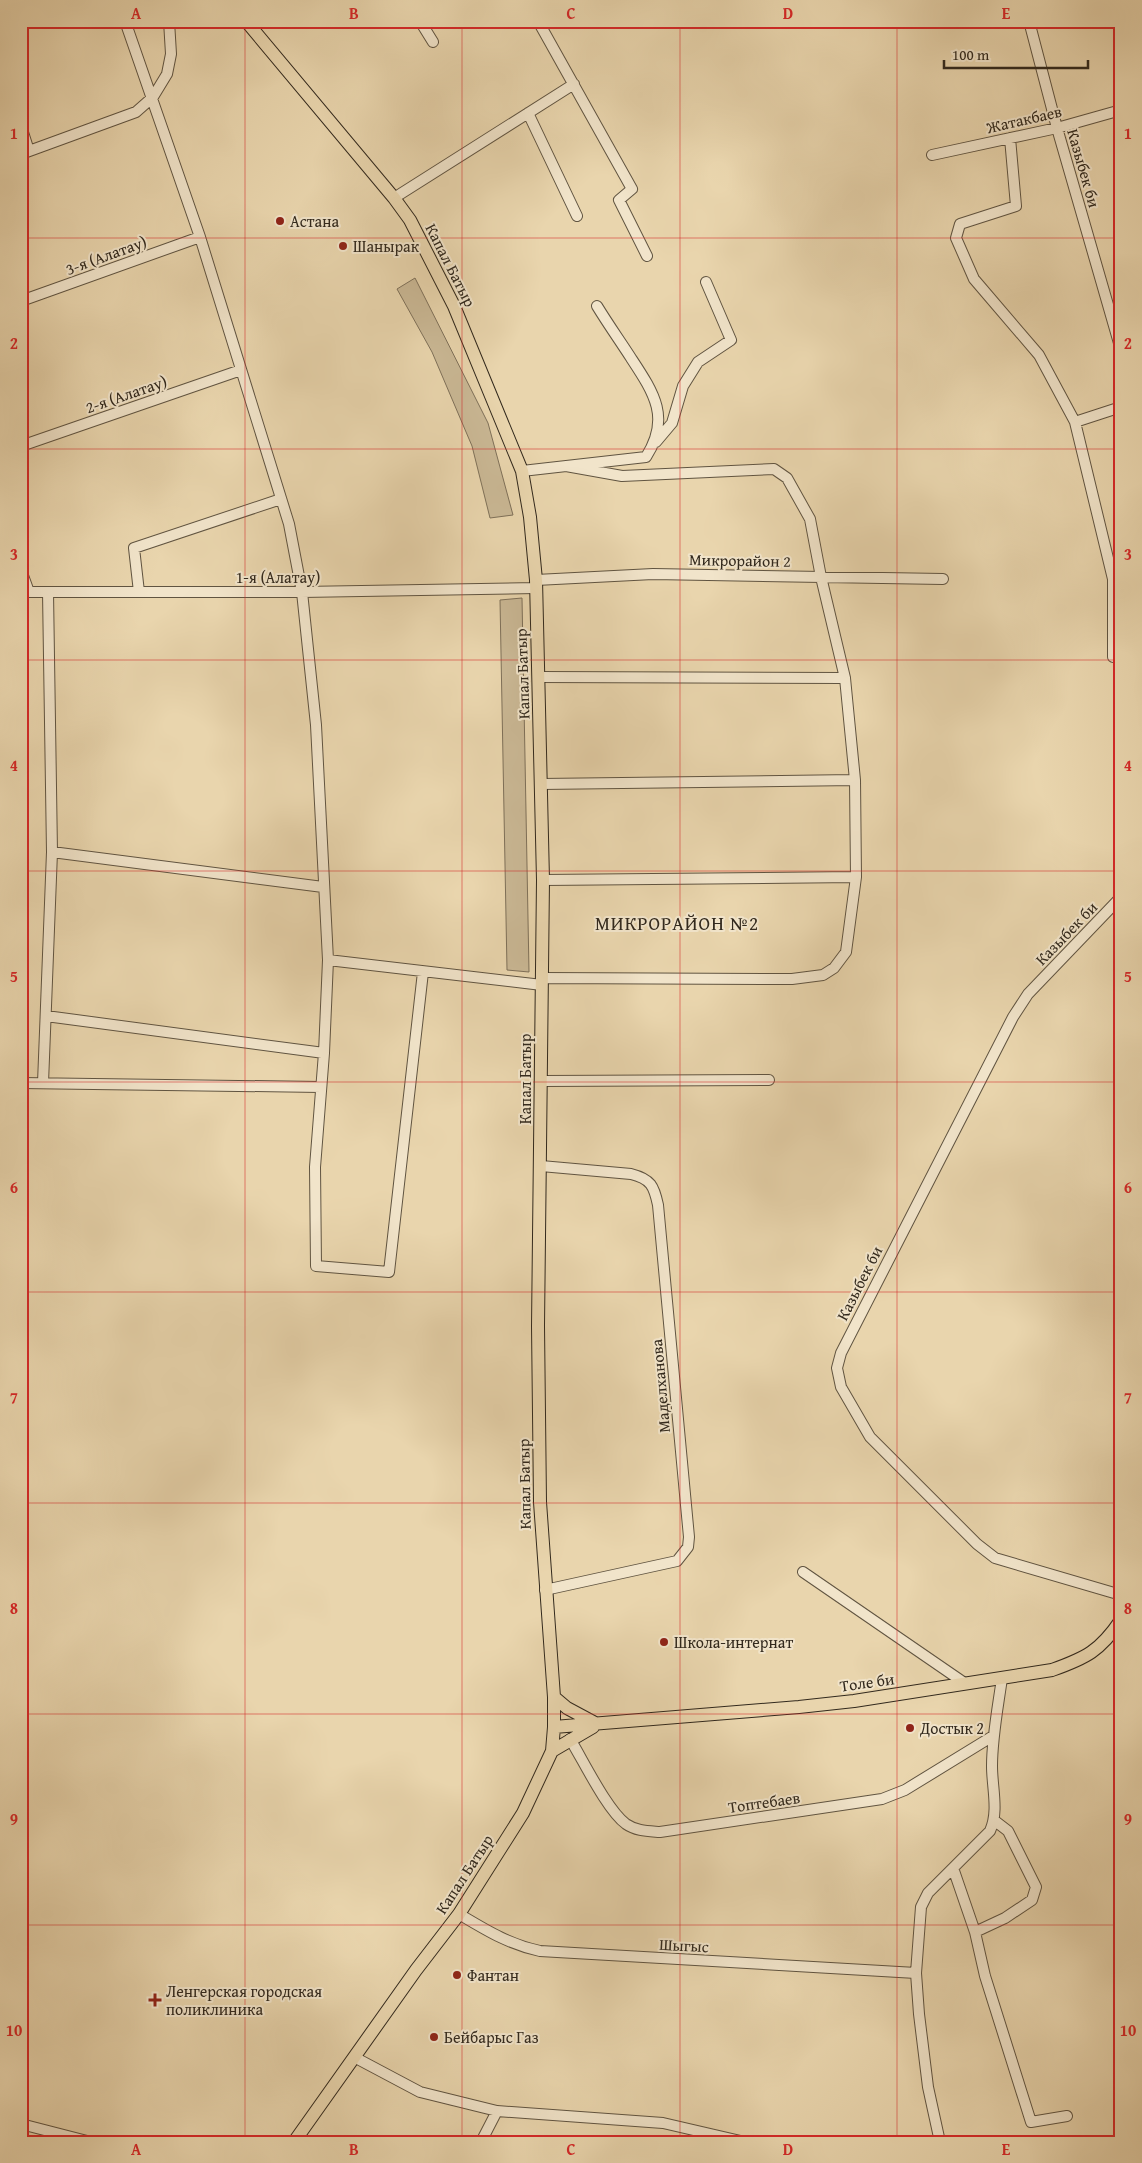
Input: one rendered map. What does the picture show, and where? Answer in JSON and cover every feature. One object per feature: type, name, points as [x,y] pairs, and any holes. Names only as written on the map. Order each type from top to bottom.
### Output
[{"type":"main road","name":"Капал Батыр","points":[[246,21],[394,198],[410,220],[454,306],[522,472],[530,517],[536,584],[541,784],[543,880],[542,1081],[538,1345],[540,1502],[554,1698],[552,1751],[523,1813],[459,1914],[294,2142]]},
{"type":"main road","name":"Толе би","points":[[554,1727],[817,1705],[1052,1670],[1081,1660],[1106,1642],[1121,1620]]},
{"type":"main road","points":[[554,1698],[567,1708],[597,1724]]},
{"type":"main road","points":[[552,1751],[570,1738],[597,1724]]},
{"type":"street","points":[[125,21],[153,97],[200,237],[289,524],[302,592],[316,726],[328,960],[324,1053],[315,1168],[316,1266],[389,1272],[422,972]]},
{"type":"street","points":[[21,126],[25,153],[136,112],[153,97],[167,74],[171,54],[168,21]]},
{"type":"street","points":[[420,21],[433,42]]},
{"type":"street","points":[[538,21],[632,189],[619,200],[647,256]]},
{"type":"street","name":"Казыбек би","points":[[1029,21],[1057,128],[1121,350]]},
{"type":"street","points":[[394,198],[574,84]]},
{"type":"street","name":"Жатакбаев","points":[[932,155],[1057,128],[1121,110]]},
{"type":"street","points":[[528,113],[577,216]]},
{"type":"street","points":[[1010,138],[1016,206],[960,224],[956,238],[974,279],[1039,355],[1075,422],[1113,579],[1113,657]]},
{"type":"street","name":"3-я (Алатау)","points":[[21,301],[200,237]]},
{"type":"street","points":[[522,472],[646,457],[672,423],[683,386],[698,362],[731,340],[706,282]]},
{"type":"street","points":[[597,306],[652,390],[658,415],[656,442]]},
{"type":"street","name":"2-я (Алатау)","points":[[21,446],[241,370]]},
{"type":"street","points":[[1075,422],[1121,407]]},
{"type":"street","points":[[328,960],[422,972],[542,981],[792,979],[823,975],[834,968],[846,952],[856,877],[855,780],[845,678],[821,577],[810,519],[787,478],[774,469],[622,476],[566,466]]},
{"type":"street","points":[[139,592],[134,548],[281,499]]},
{"type":"street","points":[[21,570],[25,592]]},
{"type":"street","name":"Микрорайон 2","points":[[536,584],[654,574],[943,579]]},
{"type":"street","name":"1-я (Алатау)","points":[[25,592],[302,592],[536,584]]},
{"type":"street","points":[[43,1083],[52,852],[48,592]]},
{"type":"street","points":[[538,677],[845,678]]},
{"type":"street","points":[[541,784],[855,780]]},
{"type":"street","points":[[52,852],[324,887]]},
{"type":"street","points":[[543,880],[856,877]]},
{"type":"street","name":"Казыбек би","points":[[1121,897],[1028,994],[1013,1017],[840,1353],[837,1368],[841,1387],[870,1437],[977,1544],[995,1558],[1121,1594]]},
{"type":"street","points":[[46,1016],[324,1053]]},
{"type":"street","points":[[542,1081],[770,1080]]},
{"type":"street","points":[[21,1083],[321,1087]]},
{"type":"street","name":"Маделханова","points":[[540,1166],[631,1174],[643,1177],[651,1184],[655,1193],[659,1215],[689,1536],[688,1547],[677,1561],[545,1590]]},
{"type":"street","points":[[803,1572],[966,1684]]},
{"type":"street","points":[[940,2142],[928,2087],[919,2014],[916,1973],[921,1907],[928,1893],[990,1831],[995,1821],[992,1767],[993,1736],[1002,1678]]},
{"type":"street","name":"Топтебаев","points":[[570,1738],[610,1805],[625,1823],[640,1830],[660,1832],[882,1799],[905,1790],[993,1736]]},
{"type":"street","points":[[975,1932],[1005,1918],[1032,1900],[1036,1887],[1008,1831],[995,1821]]},
{"type":"street","points":[[953,1868],[975,1932],[985,1976],[1031,2122],[1067,2116]]},
{"type":"street","name":"Шыгыс","points":[[459,1914],[501,1939],[519,1947],[540,1951],[916,1973]]},
{"type":"street","points":[[354,2057],[420,2092],[497,2111],[663,2123],[699,2129],[746,2142]]},
{"type":"street","points":[[480,2142],[497,2111]]},
{"type":"street","points":[[21,2124],[91,2142]]},
{"type":"shaded area","points":[[415,278],[488,423],[513,515],[490,518],[472,446],[432,352],[397,289]]},
{"type":"shaded area","points":[[522,598],[529,972],[507,970],[500,600]]},
{"type":"place","name":"Астана","points":[[280,221]]},
{"type":"place","name":"Шанырак","points":[[343,246]]},
{"type":"place","name":"Школа-интернат","points":[[664,1642]]},
{"type":"place","name":"Достык 2","points":[[910,1728]]},
{"type":"place","name":"Фантан","points":[[457,1975]]},
{"type":"place","name":"Ленгерская городская поликлиника","points":[[155,2000]]},
{"type":"place","name":"Бейбарыс Газ","points":[[434,2037]]},
{"type":"district","name":"МИКРОРАЙОН №2","points":[[677,923]]}]
